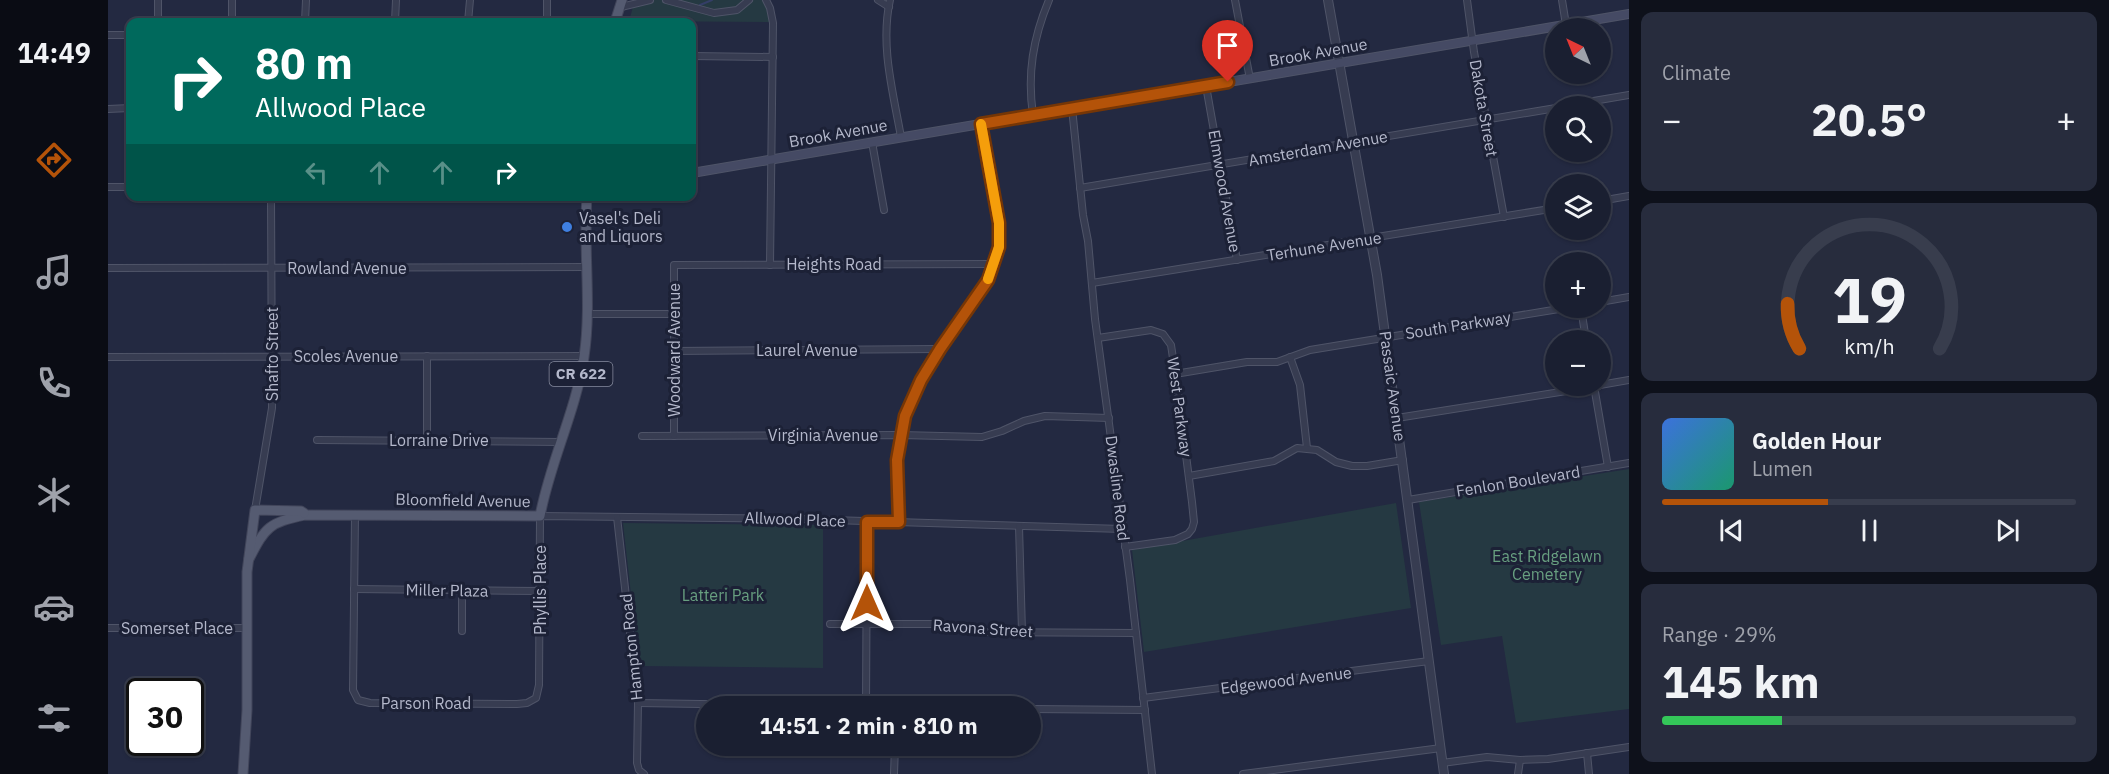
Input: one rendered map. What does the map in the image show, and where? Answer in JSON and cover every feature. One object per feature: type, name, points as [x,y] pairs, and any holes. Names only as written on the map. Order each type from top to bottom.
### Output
[{"type":"main road","points":[[616,18],[621,3]]},
{"type":"main road","name":"Brook Avenue","points":[[1606,18],[1629,14]]},
{"type":"main road","name":"Brook Avenue","points":[[696,172],[1545,29]]},
{"type":"main road","name":"Bloomfield Avenue","points":[[249,559],[260,536],[272,525],[305,515],[540,516],[584,356],[588,314],[586,201]]},
{"type":"main road","name":"Bloomfield Avenue","points":[[243,774],[247,710],[249,559],[255,510],[301,511],[305,515]]},
{"type":"street","points":[[158,0],[158,18]]},
{"type":"street","points":[[232,0],[232,18]]},
{"type":"street","points":[[305,18],[306,0]]},
{"type":"street","points":[[395,18],[396,0]]},
{"type":"street","points":[[468,18],[470,0]]},
{"type":"street","points":[[546,18],[547,0]]},
{"type":"street","points":[[621,3],[638,0]]},
{"type":"street","points":[[621,3],[650,0]]},
{"type":"street","points":[[666,0],[714,13],[737,10],[749,0]]},
{"type":"street","points":[[766,0],[773,23],[770,265]]},
{"type":"street","points":[[879,0],[890,3],[886,36],[889,70],[901,137]]},
{"type":"street","points":[[1033,115],[1029,84],[1031,64],[1038,28],[1049,0]]},
{"type":"street","points":[[1235,0],[1250,79]]},
{"type":"street","name":"Passaic Avenue","points":[[1328,0],[1371,238],[1386,337],[1444,774]]},
{"type":"street","name":"Dakota Street","points":[[1467,0],[1504,217]]},
{"type":"street","points":[[1562,0],[1565,18]]},
{"type":"street","points":[[108,35],[126,35]]},
{"type":"street","points":[[696,56],[773,57]]},
{"type":"street","name":"Elmwood Avenue","points":[[1206,86],[1238,260]]},
{"type":"street","points":[[1611,98],[1629,95]]},
{"type":"street","points":[[108,109],[126,108]]},
{"type":"street","name":"Dwasline Road","points":[[1072,108],[1152,774]]},
{"type":"street","name":"Amsterdam Avenue","points":[[1080,188],[1545,110]]},
{"type":"street","points":[[899,522],[897,460],[910,404],[940,349],[988,280],[1000,240],[981,124]]},
{"type":"street","points":[[872,142],[884,210]]},
{"type":"street","points":[[108,187],[126,187]]},
{"type":"street","points":[[1611,199],[1629,196]]},
{"type":"street","name":"Shafto Street","points":[[255,510],[272,408],[271,201]]},
{"type":"street","name":"Terhune Avenue","points":[[1092,284],[1545,210]]},
{"type":"street","name":"Heights Road","points":[[674,265],[994,264]]},
{"type":"street","name":"Woodward Avenue","points":[[674,265],[674,436]]},
{"type":"street","name":"Rowland Avenue","points":[[108,268],[587,267]]},
{"type":"street","points":[[1611,300],[1629,297]]},
{"type":"street","name":"South Parkway","points":[[1175,374],[1247,362],[1277,362],[1310,350],[1545,311]]},
{"type":"street","points":[[588,314],[674,314]]},
{"type":"street","name":"West Parkway","points":[[1098,338],[1151,330],[1157,331],[1168,339],[1171,345],[1189,476],[1193,513],[1192,529],[1183,537],[1125,547]]},
{"type":"street","name":"Laurel Avenue","points":[[674,351],[940,349]]},
{"type":"street","points":[[427,356],[427,439]]},
{"type":"street","name":"Scoles Avenue","points":[[108,357],[584,356]]},
{"type":"street","points":[[1290,357],[1300,385],[1307,448]]},
{"type":"street","points":[[1611,383],[1629,380]]},
{"type":"street","points":[[1397,418],[1545,394]]},
{"type":"street","points":[[1598,396],[1608,467]]},
{"type":"street","name":"Virginia Avenue","points":[[642,436],[982,436],[1045,416],[1109,418]]},
{"type":"street","name":"Lorraine Drive","points":[[317,440],[427,439],[560,442]]},
{"type":"street","points":[[1189,476],[1274,461],[1292,450],[1307,448],[1317,450],[1336,462],[1352,466],[1403,460]]},
{"type":"street","name":"Fenlon Boulevard","points":[[1408,500],[1629,463]]},
{"type":"street","name":"Parson Road","points":[[355,514],[353,690],[358,699],[363,702],[527,703],[536,698],[539,691],[539,663]]},
{"type":"street","name":"Allwood Place","points":[[540,516],[755,518],[1122,529]]},
{"type":"street","name":"Phyllis Place","points":[[539,663],[540,516]]},
{"type":"street","name":"Hampton Road","points":[[617,517],[638,703],[637,763],[639,770],[644,774]]},
{"type":"street","points":[[866,696],[867,522]]},
{"type":"street","points":[[1019,526],[1022,632]]},
{"type":"street","name":"Miller Plaza","points":[[354,589],[540,591]]},
{"type":"street","points":[[462,590],[462,631]]},
{"type":"street","name":"Ravona Street","points":[[830,624],[942,624],[985,632],[1136,633]]},
{"type":"street","name":"Somerset Place","points":[[108,628],[247,628]]},
{"type":"street","name":"Edgewood Avenue","points":[[1143,698],[1429,661]]},
{"type":"street","points":[[638,703],[696,704]]},
{"type":"street","points":[[1041,709],[1145,710]]},
{"type":"street","points":[[1442,763],[1487,757],[1520,760],[1548,759],[1629,747]]},
{"type":"street","points":[[1243,774],[1441,748]]},
{"type":"street","points":[[1587,753],[1589,774]]},
{"type":"street","points":[[894,774],[895,756]]},
{"type":"street","points":[[1518,774],[1520,760]]},
{"type":"green space","points":[[635,0],[764,0],[774,22],[696,21],[696,18],[630,18]]},
{"type":"green space","name":"East Ridgelawn Cemetery","points":[[1629,469],[1629,709],[1516,723],[1502,636],[1441,645],[1419,502]]},
{"type":"green space","points":[[1396,503],[1411,608],[1144,652],[1132,550]]},
{"type":"green space","name":"Latteri Park","points":[[623,523],[823,525],[823,668],[639,666]]},
{"type":"waterway","points":[[700,5],[712,0]]},
{"type":"slow traffic","points":[[981,124],[1000,240],[988,279]]},
{"type":"place","name":"Vasel's Deli and Liquors","points":[[567,227]]},
{"type":"route","points":[[867,603],[867,522],[899,522],[897,460],[905,416],[921,380],[955,325],[988,280],[999,247],[999,223],[981,124],[1228,82]]}]
